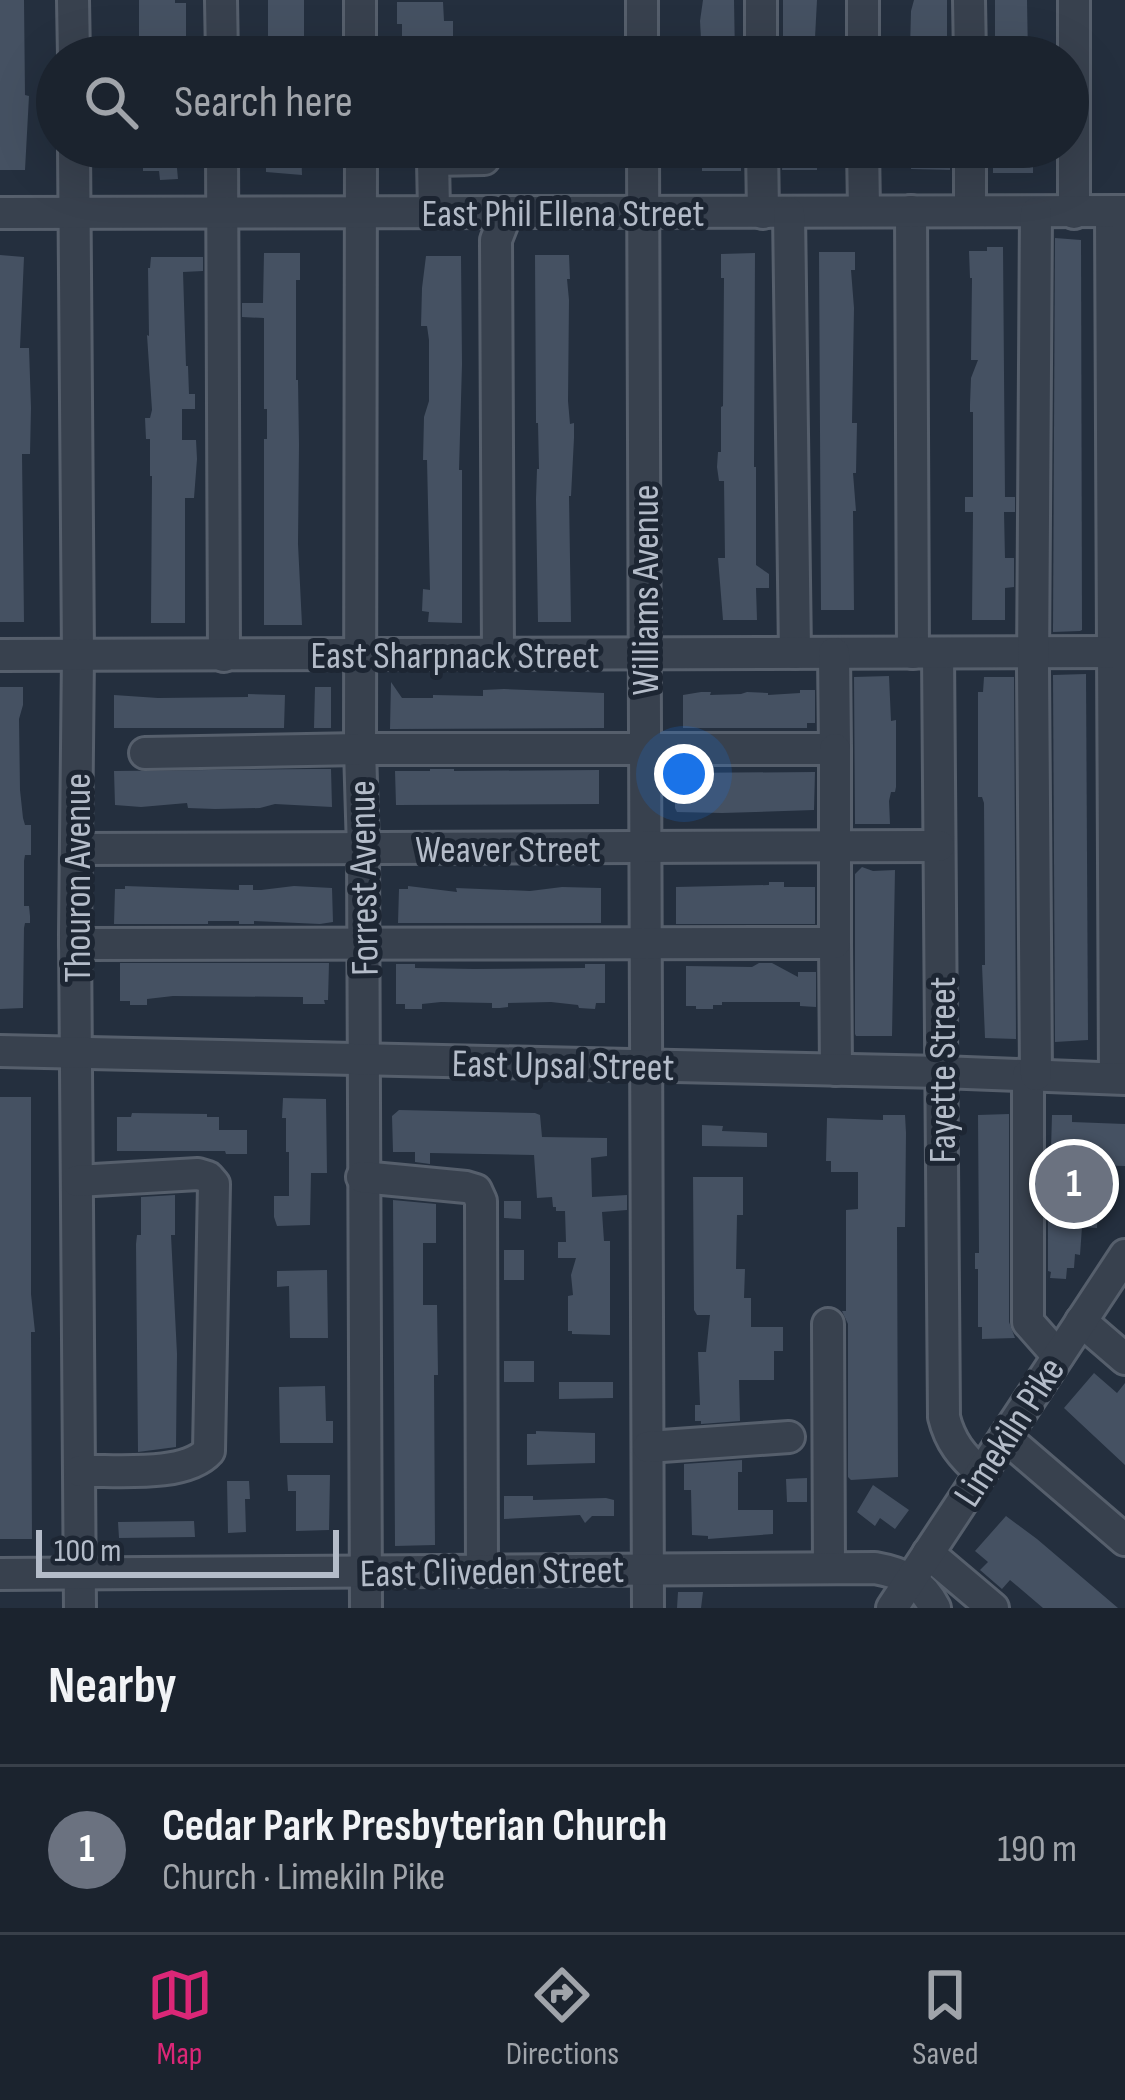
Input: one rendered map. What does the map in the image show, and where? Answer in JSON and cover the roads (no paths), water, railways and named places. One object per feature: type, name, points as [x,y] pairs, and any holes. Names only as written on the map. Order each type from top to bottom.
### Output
[{"type":"street","points":[[74,0],[74,36]]},
{"type":"street","points":[[221,0],[221,36]]},
{"type":"street","points":[[360,0],[360,36]]},
{"type":"street","points":[[642,0],[642,36]]},
{"type":"street","points":[[761,0],[761,36]]},
{"type":"street","points":[[863,0],[863,36]]},
{"type":"street","points":[[969,0],[970,36]]},
{"type":"street","points":[[1074,0],[1074,36]]},
{"type":"street","name":"Thouron Avenue","points":[[74,168],[80,1608]]},
{"type":"street","points":[[222,168],[224,656]]},
{"type":"street","name":"Forrest Avenue","points":[[361,168],[366,1608]]},
{"type":"street","points":[[434,168],[434,211]]},
{"type":"street","name":"Williams Avenue","points":[[643,168],[648,1608]]},
{"type":"street","points":[[766,168],[776,213],[795,653]]},
{"type":"street","points":[[863,168],[864,211]]},
{"type":"street","points":[[970,168],[970,211]]},
{"type":"street","points":[[1074,168],[1074,213]]},
{"type":"street","name":"Fayette Street","points":[[911,211],[926,653],[939,846],[944,1417],[962,1457],[981,1473]]},
{"type":"street","points":[[498,654],[496,240],[507,212]]},
{"type":"street","points":[[1118,212],[1120,1078]]},
{"type":"street","name":"East Phil Ellena Street","points":[[0,213],[1118,212]]},
{"type":"street","points":[[1036,213],[1028,1322],[1058,1356]]},
{"type":"street","name":"East Sharpnack Street","points":[[0,655],[1119,652]]},
{"type":"street","points":[[834,653],[836,1070]]},
{"type":"street","points":[[145,753],[835,749]]},
{"type":"street","name":"Weaver Street","points":[[77,849],[939,846]]},
{"type":"street","points":[[75,944],[835,944]]},
{"type":"street","name":"East Upsal Street","points":[[0,1051],[1120,1078]]},
{"type":"street","points":[[76,1181],[198,1174],[214,1184],[208,1450],[204,1458],[177,1468],[80,1471]]},
{"type":"street","points":[[362,1177],[466,1186],[476,1190],[482,1201],[482,1571]]},
{"type":"street","name":"Limekiln Pike","points":[[892,1608],[1125,1255]]},
{"type":"street","points":[[1081,1321],[1125,1359]]},
{"type":"street","points":[[828,1324],[829,1568]]},
{"type":"street","points":[[648,1447],[789,1437]]},
{"type":"street","points":[[1005,1437],[1125,1540]]},
{"type":"street","points":[[920,1566],[924,1589],[935,1608]]},
{"type":"street","points":[[920,1566],[993,1608]]},
{"type":"street","name":"East Cliveden Street","points":[[0,1574],[920,1566]]},
{"type":"place","name":"Cedar Park Presbyterian Church","points":[[1074,1184]]}]
